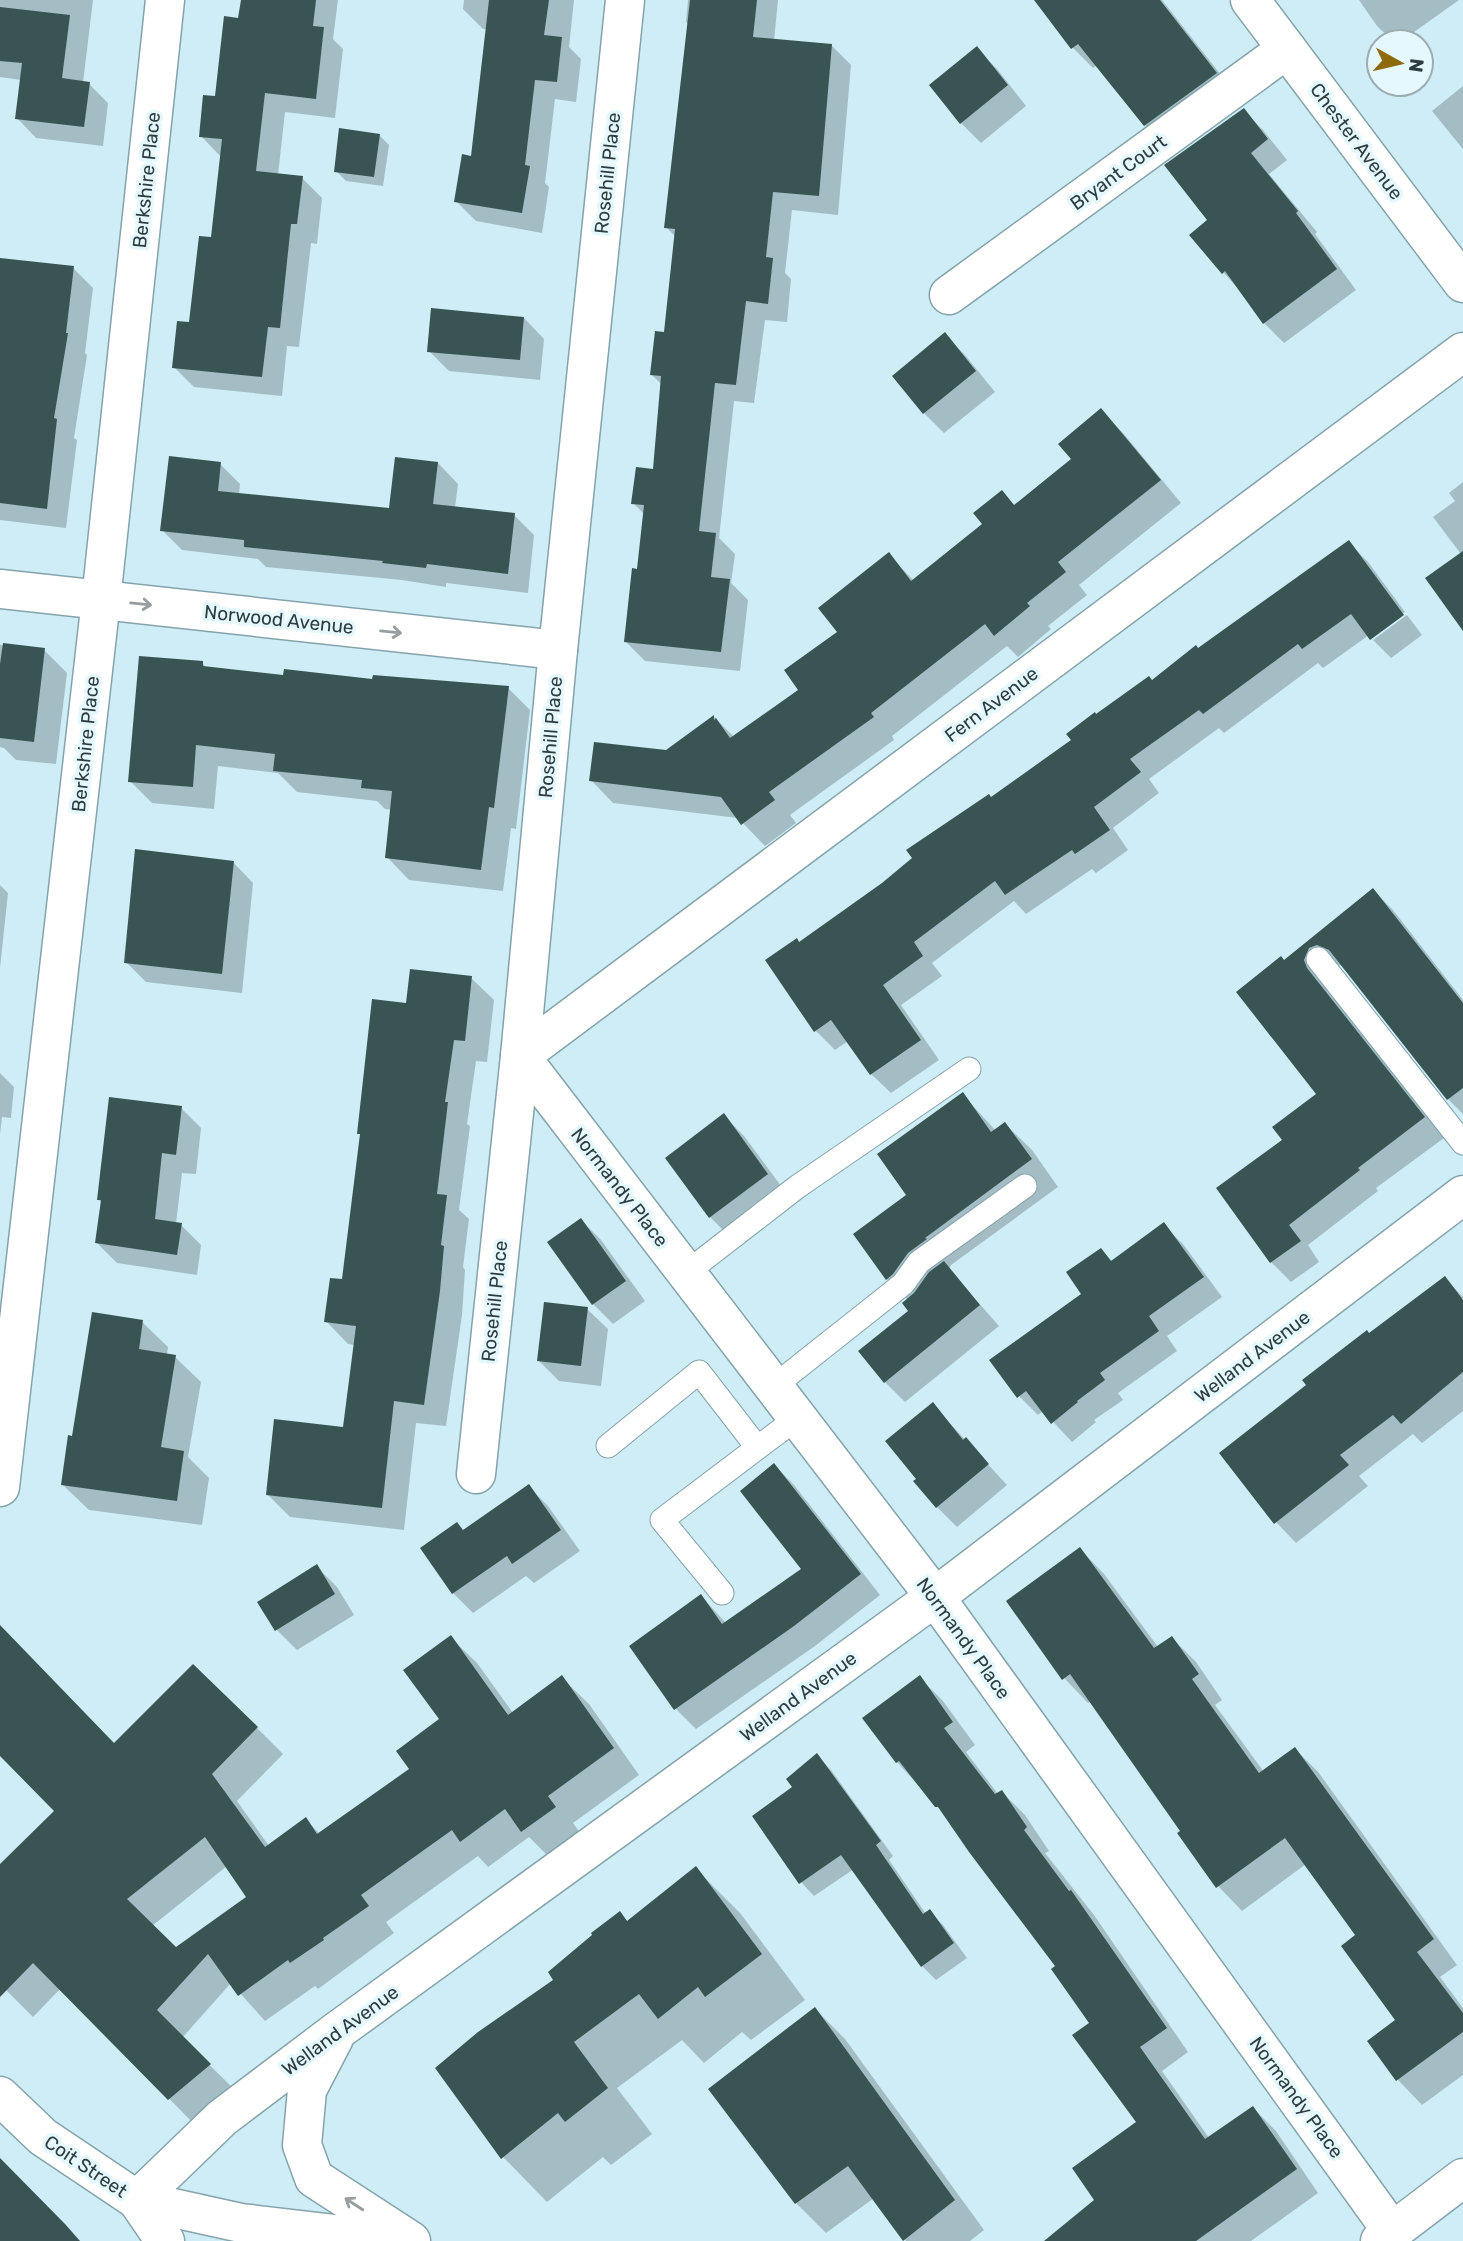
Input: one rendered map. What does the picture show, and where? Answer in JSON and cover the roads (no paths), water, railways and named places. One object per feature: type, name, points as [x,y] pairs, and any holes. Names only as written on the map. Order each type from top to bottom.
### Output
[{"type":"street","name":"Berkshire Place","points":[[0,1487],[101,600],[165,0]]},
{"type":"street","name":"Rosehill Place","points":[[476,1474],[625,0]]},
{"type":"street","name":"Chester Avenue","points":[[1250,0],[1463,283]]},
{"type":"street","name":"Bryant Court","points":[[949,295],[1287,49]]},
{"type":"street","name":"Fern Avenue","points":[[520,1056],[1463,352]]},
{"type":"street","name":"Norwood Avenue","points":[[0,589],[558,650]]},
{"type":"street","name":"Normandy Place","points":[[520,1056],[935,1597],[1386,2236]]},
{"type":"street","name":"Welland Avenue","points":[[136,2200],[222,2118],[337,2031],[935,1597],[1463,1195]]},
{"type":"street","points":[[337,2031],[307,2090],[302,2145],[314,2178],[411,2241]]},
{"type":"street","name":"Coit Street","points":[[0,2096],[43,2137],[136,2200],[165,2241]]},
{"type":"street","points":[[1386,2236],[1463,2178]]},
{"type":"street","points":[[136,2200],[241,2223],[396,2241]]},
{"type":"lane","points":[[1318,959],[1463,1143]]},
{"type":"lane","points":[[686,1273],[797,1187],[969,1069]]},
{"type":"lane","points":[[773,1387],[903,1284],[919,1262],[1024,1186]]},
{"type":"lane","points":[[608,1446],[699,1372],[757,1447]]},
{"type":"lane","points":[[722,1593],[662,1520],[797,1418]]}]
